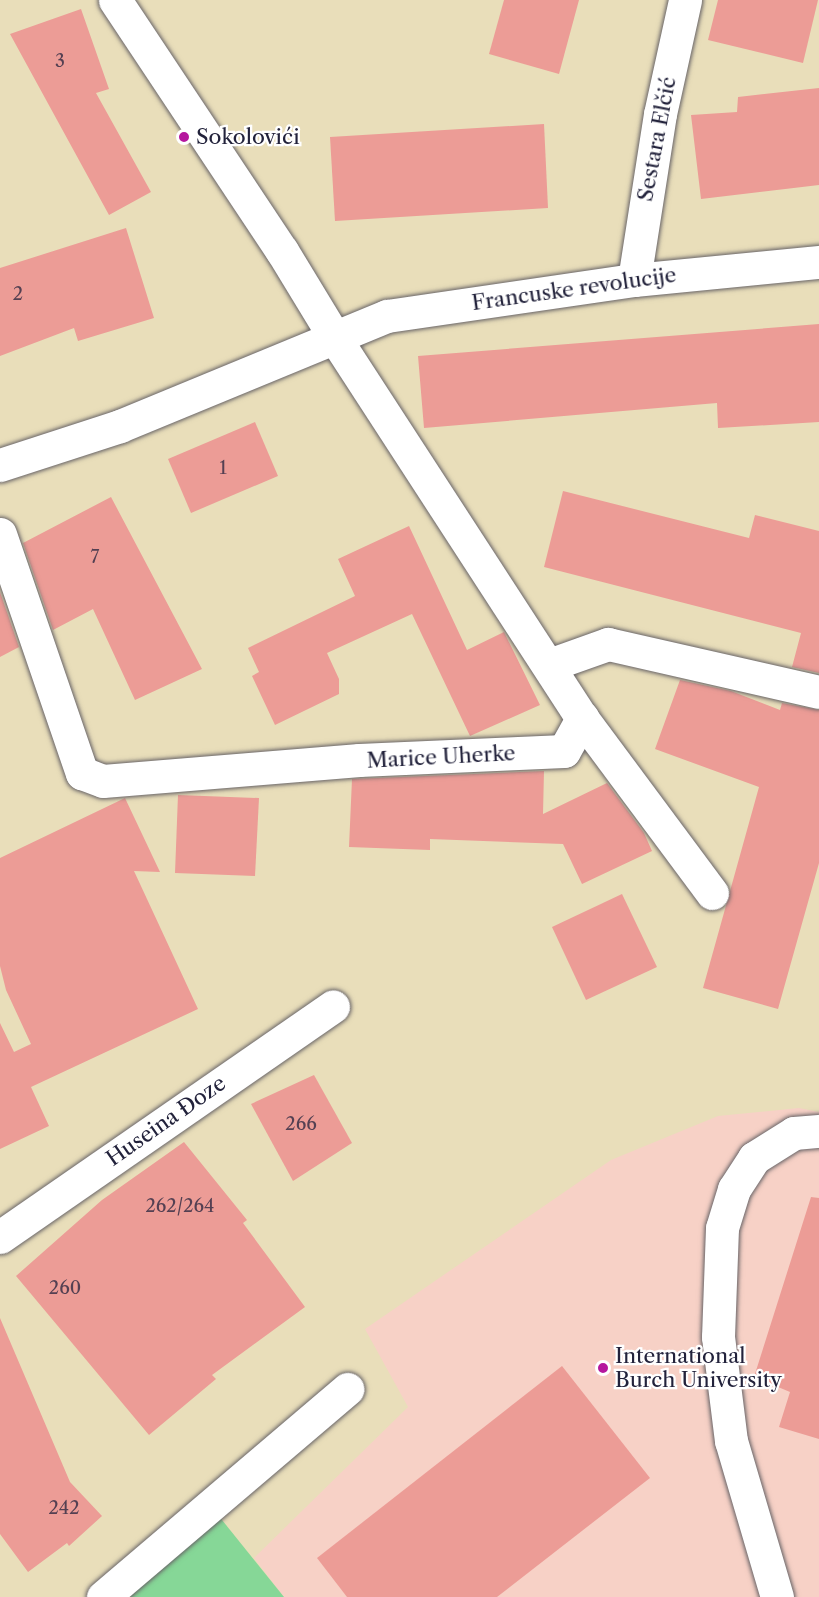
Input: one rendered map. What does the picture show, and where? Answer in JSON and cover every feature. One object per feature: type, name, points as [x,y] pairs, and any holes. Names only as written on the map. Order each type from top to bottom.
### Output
[{"type":"street","points":[[115,0],[282,251],[335,338],[582,718],[712,893]]},
{"type":"street","name":"Sestara Elčić","points":[[634,280],[660,114],[685,0]]},
{"type":"street","name":"Francuske revolucije","points":[[0,465],[120,426],[387,316],[634,280],[819,262]]},
{"type":"street","name":"Marice Uherke","points":[[0,534],[82,773],[103,781],[359,760],[564,751],[582,718]]},
{"type":"street","points":[[549,665],[608,644],[819,692]]},
{"type":"street","name":"Huseina Đoze","points":[[0,1237],[333,1006]]},
{"type":"street","points":[[777,1597],[731,1441],[718,1337],[722,1228],[734,1189],[754,1158],[794,1133],[819,1131]]},
{"type":"street","points":[[103,1597],[348,1389]]},
{"type":"shaded area","name":"International Burch University","points":[[799,1108],[819,1112],[819,1597],[284,1597],[254,1558],[408,1407],[365,1329],[611,1160],[718,1116]]},
{"type":"green space","points":[[218,1515],[284,1597],[126,1597]]},
{"type":"building","points":[[504,0],[579,0],[559,74],[489,54]]},
{"type":"building","points":[[718,0],[818,0],[803,63],[708,40]]},
{"type":"building","points":[[81,9],[109,89],[96,93],[151,192],[109,215],[10,34]]},
{"type":"building","points":[[819,88],[819,185],[701,199],[691,115],[737,112],[738,97]]},
{"type":"building","points":[[544,124],[548,208],[335,221],[330,137]]},
{"type":"building","points":[[126,228],[154,318],[78,341],[74,328],[0,356],[0,268]]},
{"type":"building","points":[[819,324],[819,422],[718,428],[717,403],[424,428],[418,356]]},
{"type":"building","points":[[255,422],[278,476],[191,513],[168,459]]},
{"type":"building","points":[[563,491],[749,538],[755,515],[819,531],[819,673],[792,667],[801,633],[544,567]]},
{"type":"building","points":[[111,497],[202,669],[135,700],[93,609],[53,630],[23,543]]},
{"type":"building","points":[[409,526],[467,650],[504,632],[540,705],[470,736],[412,614],[327,653],[339,679],[339,694],[275,725],[252,676],[259,672],[248,648],[355,596],[338,559]]},
{"type":"building","points":[[0,592],[19,647],[0,657]]},
{"type":"building","points":[[680,680],[731,691],[780,710],[782,703],[819,710],[819,863],[778,1009],[703,988],[759,787],[655,749]]},
{"type":"building","points":[[544,771],[543,814],[607,783],[644,833],[652,851],[582,884],[563,844],[430,839],[430,850],[349,847],[352,779]]},
{"type":"building","points":[[178,795],[259,798],[255,876],[175,873]]},
{"type":"building","points":[[125,798],[160,872],[134,871],[198,1009],[31,1087],[49,1126],[0,1149],[0,1023],[14,1052],[31,1044],[6,990],[0,966],[0,858]]},
{"type":"building","points":[[622,894],[657,967],[586,1000],[552,927]]},
{"type":"building","points":[[314,1075],[352,1143],[293,1181],[251,1104]]},
{"type":"building","points":[[184,1142],[247,1220],[243,1223],[305,1307],[212,1375],[216,1379],[149,1435],[16,1276],[102,1200]]},
{"type":"building","points":[[811,1197],[819,1198],[819,1439],[779,1427],[790,1392],[754,1377]]},
{"type":"building","points":[[0,1318],[70,1482],[102,1516],[69,1546],[67,1543],[28,1572],[0,1534]]},
{"type":"building","points":[[562,1366],[650,1478],[497,1597],[347,1597],[317,1558]]},
{"type":"place","name":"Sokolovići","points":[[184,137]]},
{"type":"place","name":"International Burch University","points":[[603,1368]]}]
